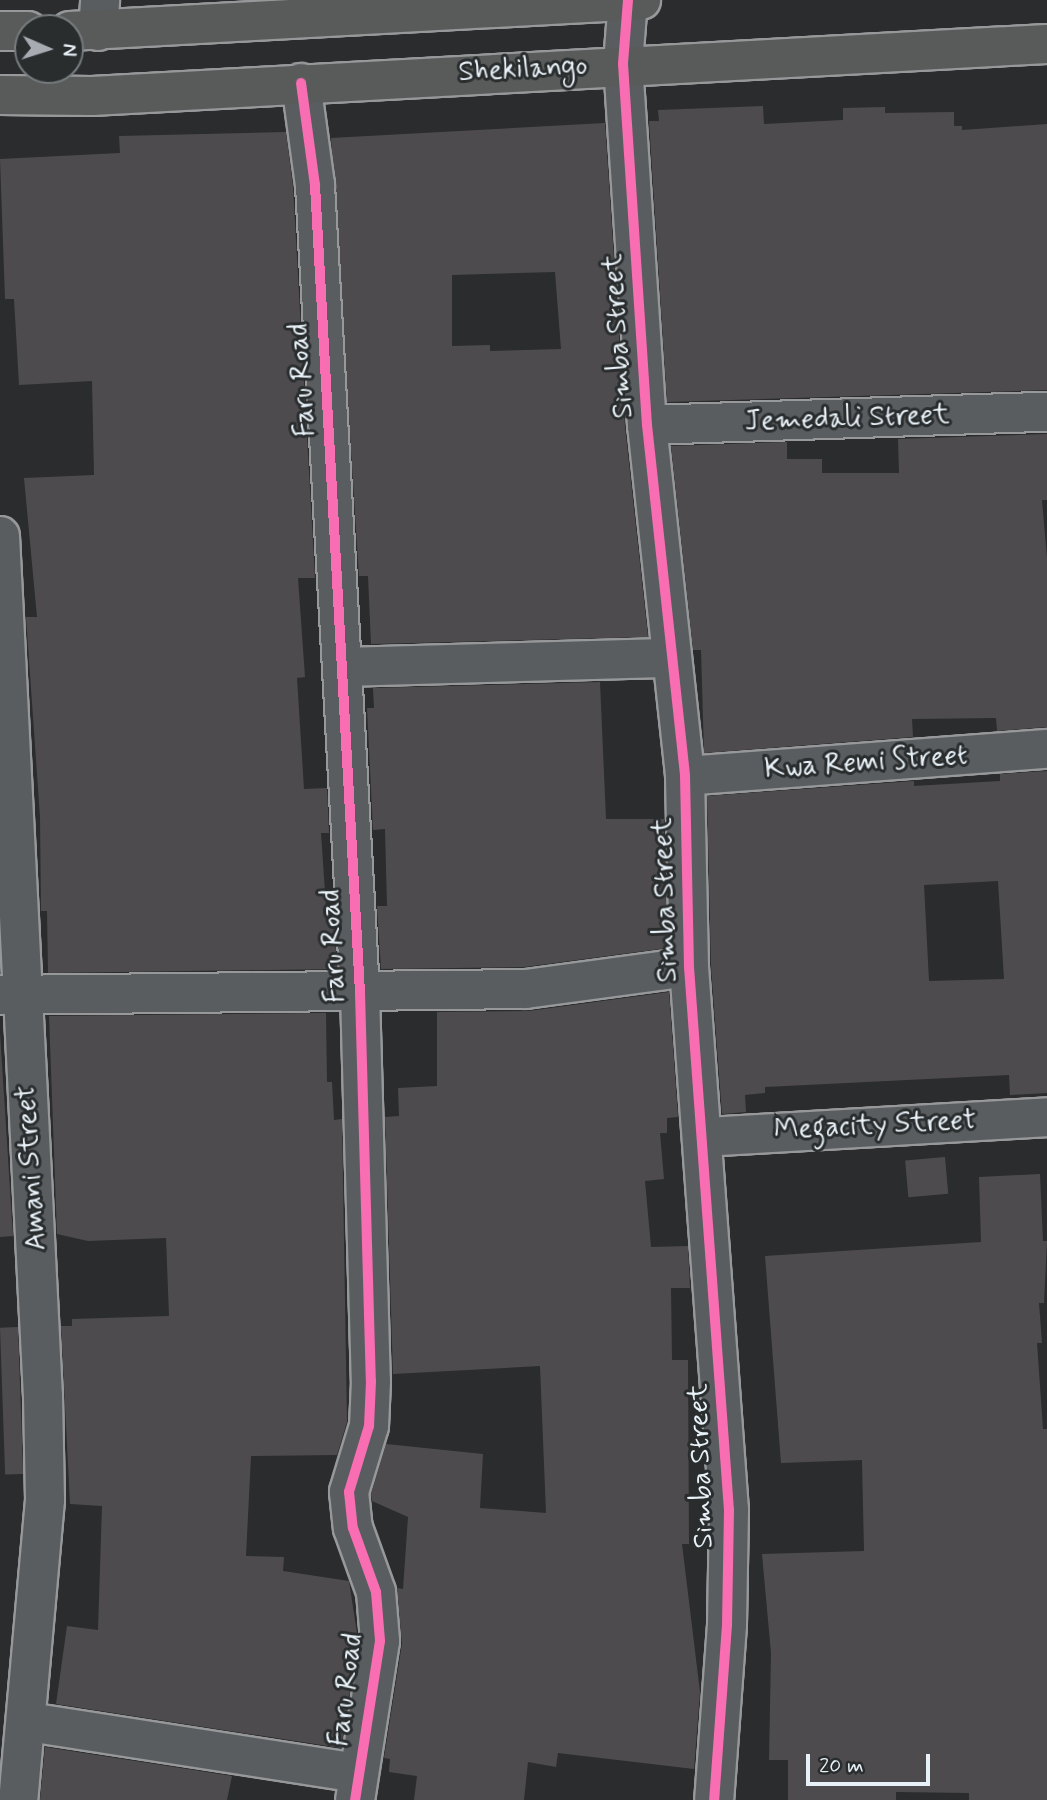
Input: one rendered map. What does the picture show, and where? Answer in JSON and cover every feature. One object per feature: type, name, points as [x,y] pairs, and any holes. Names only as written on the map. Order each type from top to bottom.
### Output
[{"type":"main road","points":[[89,21],[238,12],[641,0]]},
{"type":"main road","name":"Shekilango","points":[[0,95],[92,96],[623,64],[1047,44]]},
{"type":"street","name":"Simba Street","points":[[628,0],[623,64],[647,425],[685,776],[690,967],[729,1510],[727,1625],[714,1800]]},
{"type":"street","name":"Faru Road","points":[[301,83],[315,185],[344,667],[360,993],[371,1381],[369,1426],[349,1492],[353,1528],[376,1592],[380,1641],[357,1786]]},
{"type":"street","name":"Jemedali Street","points":[[647,425],[1047,412]]},
{"type":"street","name":"Amani Street","points":[[0,536],[11,995],[40,1292],[45,1500],[28,1722],[18,1800]]},
{"type":"street","points":[[344,667],[672,658]]},
{"type":"street","name":"Kwa Remi Street","points":[[685,776],[1047,750]]},
{"type":"street","points":[[11,995],[526,989],[690,967]]},
{"type":"street","name":"Megacity Street","points":[[704,1137],[1047,1117]]},
{"type":"street","points":[[28,1722],[357,1786]]},
{"type":"building","points":[[763,106],[764,124],[843,120],[843,108],[885,107],[885,113],[954,112],[954,126],[962,126],[962,130],[1047,124],[1047,390],[667,402],[649,121],[659,121],[658,110]]},
{"type":"building","points":[[605,123],[625,427],[648,637],[371,644],[368,576],[359,576],[331,138]],"holes":[[[555,272],[561,349],[490,351],[490,345],[452,346],[452,275]]]},
{"type":"building","points":[[286,132],[293,187],[315,578],[298,578],[305,677],[297,678],[304,789],[327,788],[329,833],[321,833],[326,907],[333,907],[337,969],[48,973],[47,911],[41,911],[40,817],[26,617],[37,617],[24,478],[94,475],[92,381],[19,385],[14,299],[5,299],[0,159],[120,153],[119,136]]},
{"type":"building","points":[[1047,434],[1047,500],[1042,500],[1047,558],[1047,727],[997,731],[996,718],[912,719],[913,737],[704,753],[701,650],[693,650],[671,446],[787,442],[787,459],[822,459],[822,473],[899,473],[898,439]]},
{"type":"building","points":[[600,682],[606,819],[664,819],[667,948],[524,967],[381,969],[377,906],[387,906],[385,829],[373,830],[367,708],[374,708],[373,688]]},
{"type":"building","points":[[1047,771],[1047,1093],[1010,1095],[1009,1075],[765,1087],[765,1093],[745,1095],[746,1112],[722,1114],[711,966],[707,796],[914,781],[914,786],[1000,781],[1000,774]],"holes":[[[998,881],[1004,979],[929,981],[924,885]]]},
{"type":"building","points":[[669,992],[678,1117],[667,1118],[667,1133],[660,1133],[664,1179],[645,1181],[651,1247],[688,1246],[690,1288],[671,1288],[672,1360],[688,1360],[689,1544],[682,1544],[700,1692],[694,1769],[558,1753],[556,1767],[528,1762],[524,1800],[414,1800],[417,1776],[389,1772],[390,1759],[384,1758],[402,1644],[397,1588],[403,1589],[408,1517],[372,1501],[371,1494],[386,1444],[483,1454],[480,1508],[546,1513],[540,1366],[393,1374],[385,1117],[399,1116],[398,1088],[437,1086],[437,1012],[529,1011]]},
{"type":"building","points":[[326,1013],[327,1082],[332,1082],[334,1120],[342,1119],[347,1422],[337,1455],[251,1456],[246,1556],[284,1557],[283,1571],[349,1581],[358,1640],[341,1748],[56,1704],[67,1626],[98,1630],[102,1506],[70,1504],[61,1326],[72,1326],[72,1319],[169,1316],[166,1238],[88,1241],[57,1234],[49,1016]]},
{"type":"building","points":[[0,1033],[13,1236],[0,1237]]},
{"type":"building","points":[[945,1157],[948,1194],[908,1197],[905,1160]]},
{"type":"building","points":[[1040,1174],[1043,1241],[1047,1241],[1044,1303],[1039,1303],[1042,1343],[1037,1343],[1043,1429],[1047,1429],[1047,1800],[969,1800],[969,1793],[896,1792],[896,1800],[788,1800],[788,1760],[769,1760],[771,1653],[762,1554],[864,1551],[862,1460],[781,1463],[765,1256],[981,1242],[979,1177]]},
{"type":"building","points":[[18,1327],[23,1474],[5,1475],[0,1328]]},
{"type":"building","points":[[45,1747],[232,1776],[227,1800],[40,1800]]},
{"type":"cycle path","points":[[628,0],[623,64],[647,425],[685,776],[689,967],[729,1510],[727,1625],[714,1800]]},
{"type":"cycle path","points":[[301,83],[315,185],[360,993],[371,1381],[369,1426],[349,1492],[353,1528],[376,1592],[380,1641],[355,1800]]}]
